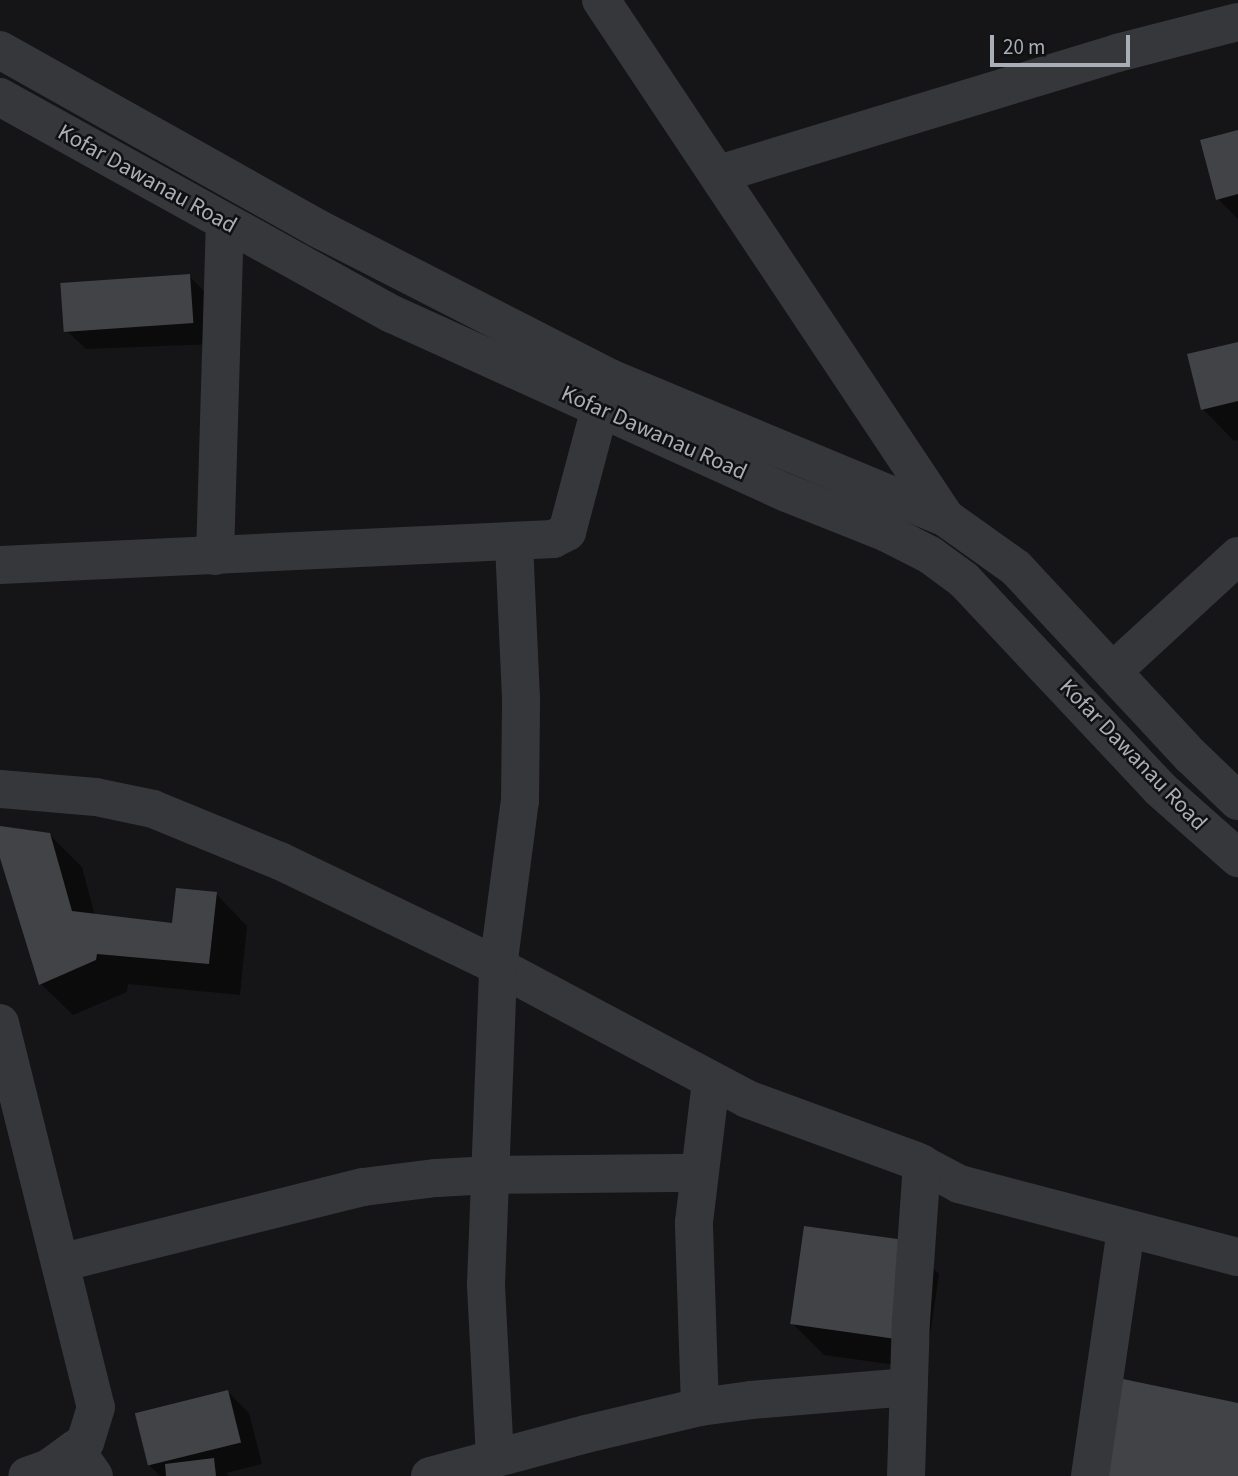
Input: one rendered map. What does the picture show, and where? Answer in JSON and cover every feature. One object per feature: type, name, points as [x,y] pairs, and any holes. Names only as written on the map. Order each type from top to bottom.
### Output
[{"type":"street","points":[[601,0],[946,518],[1016,568],[1191,757],[1238,801]]},
{"type":"street","points":[[719,174],[1117,53],[1238,22]]},
{"type":"street","name":"Kofar Dawanau Road","points":[[0,50],[317,228],[610,378],[946,518]]},
{"type":"street","name":"Kofar Dawanau Road","points":[[0,97],[391,314],[787,493],[887,533],[930,555],[964,580],[1004,619],[1159,788],[1238,858]]},
{"type":"street","points":[[215,556],[225,222]]},
{"type":"street","points":[[0,565],[553,539],[566,531],[600,408]]},
{"type":"street","points":[[487,1465],[486,1284],[499,967],[520,802],[521,698],[514,542]]},
{"type":"street","points":[[1113,671],[1238,556]]},
{"type":"street","points":[[1159,788],[1191,757]]},
{"type":"street","points":[[0,789],[96,797],[153,809],[280,861],[499,967],[747,1099],[922,1163],[959,1184],[1238,1257]]},
{"type":"street","points":[[0,1023],[96,1407],[85,1442],[85,1463],[49,1468],[27,1476]]},
{"type":"street","points":[[701,1407],[694,1222],[711,1082]]},
{"type":"street","points":[[906,1476],[908,1387],[922,1163]]},
{"type":"street","points":[[60,1263],[363,1186],[492,1175],[698,1172]]},
{"type":"street","points":[[1090,1476],[1126,1229]]},
{"type":"street","points":[[430,1476],[487,1465],[701,1407],[751,1399],[908,1387]]},
{"type":"building","points":[[1238,130],[1238,194],[1216,200],[1200,140]]},
{"type":"building","points":[[190,274],[193,323],[64,332],[60,283]]},
{"type":"building","points":[[1238,342],[1238,401],[1201,410],[1187,354]]},
{"type":"building","points":[[0,826],[50,833],[72,911],[172,923],[176,888],[217,892],[209,964],[97,954],[96,960],[39,985],[0,858]]},
{"type":"building","points":[[804,1226],[908,1241],[894,1339],[790,1324]]},
{"type":"building","points":[[1123,1379],[1238,1403],[1238,1476],[1105,1476]]},
{"type":"building","points":[[228,1390],[241,1442],[148,1466],[135,1413]]},
{"type":"building","points":[[214,1458],[216,1476],[166,1476],[165,1464]]}]
